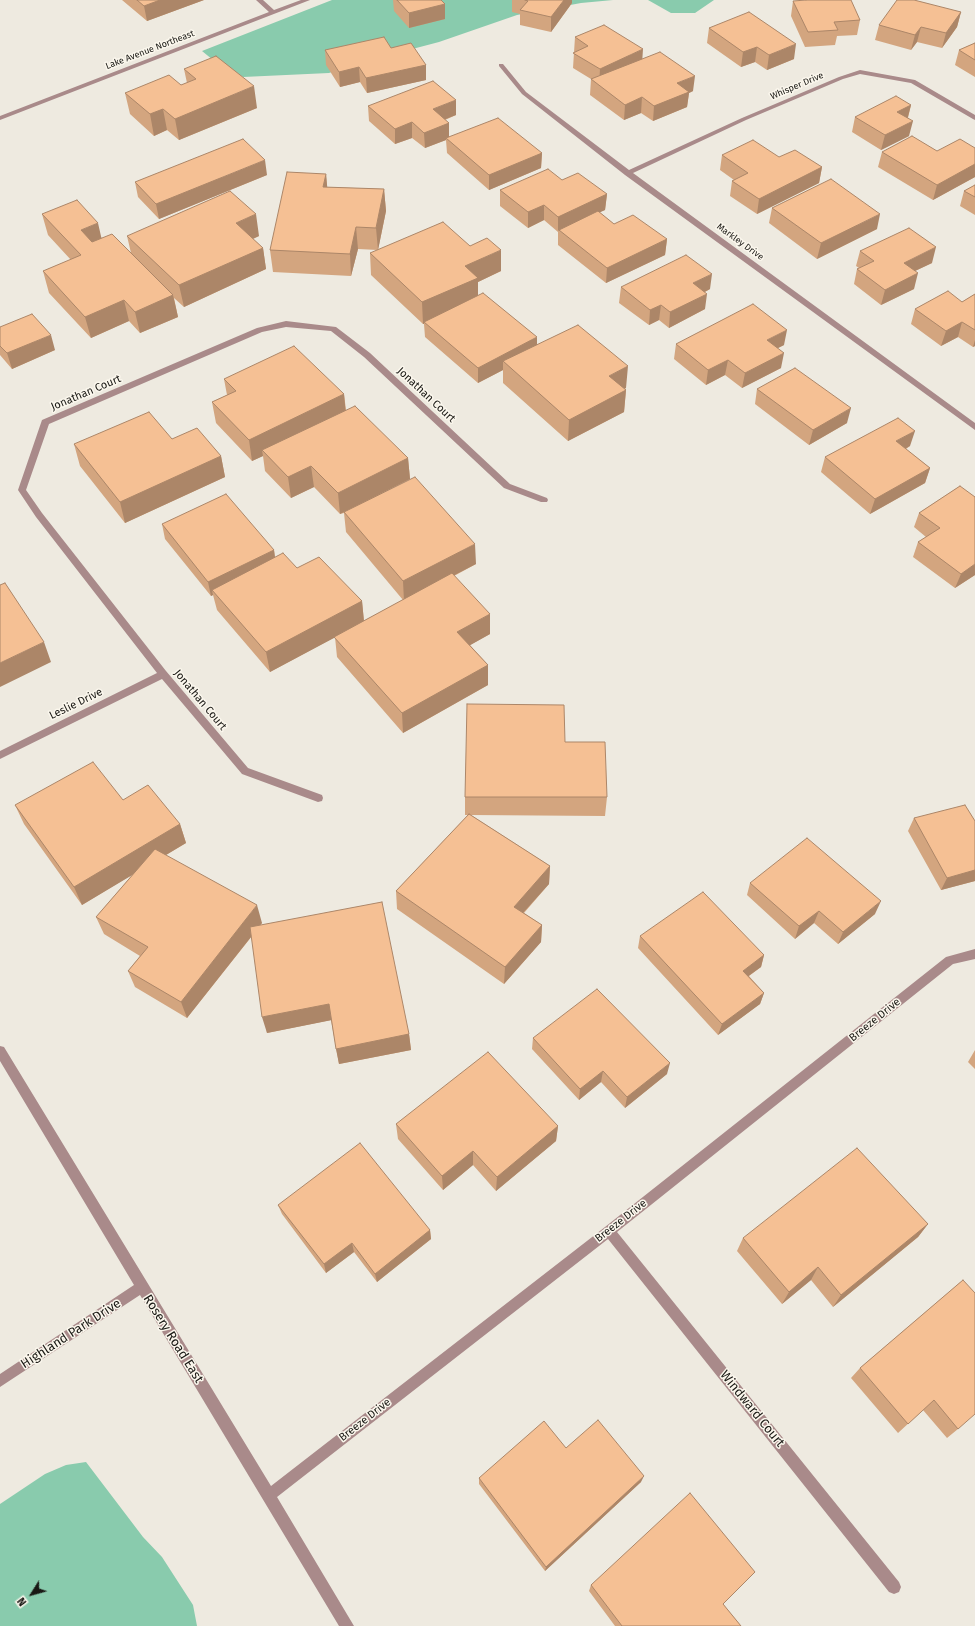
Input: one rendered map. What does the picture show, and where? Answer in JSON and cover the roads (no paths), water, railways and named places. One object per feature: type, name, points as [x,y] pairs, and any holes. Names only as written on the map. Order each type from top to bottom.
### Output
[{"type":"street","points":[[259,0],[273,13]]},
{"type":"street","name":"Lake Avenue Northeast","points":[[0,118],[307,0]]},
{"type":"street","name":"Markley Drive","points":[[501,65],[524,93],[628,172],[975,427]]},
{"type":"street","name":"Whisper Drive","points":[[628,172],[744,119],[841,78],[860,72],[913,81],[975,118]]},
{"type":"street","name":"Jonathan Court","points":[[318,798],[246,771],[163,674],[39,515],[22,490],[45,422],[260,330],[286,324],[332,329],[367,355],[507,486],[544,500]]},
{"type":"street","name":"Leslie Drive","points":[[0,755],[163,674]]},
{"type":"street","name":"Breeze Drive","points":[[269,1495],[609,1231],[950,960],[975,954]]},
{"type":"street","name":"Rosery Road East","points":[[0,1051],[347,1626]]},
{"type":"street","name":"Windward Court","points":[[609,1231],[894,1587]]},
{"type":"street","name":"Highland Park Drive","points":[[0,1381],[142,1287]]}]
